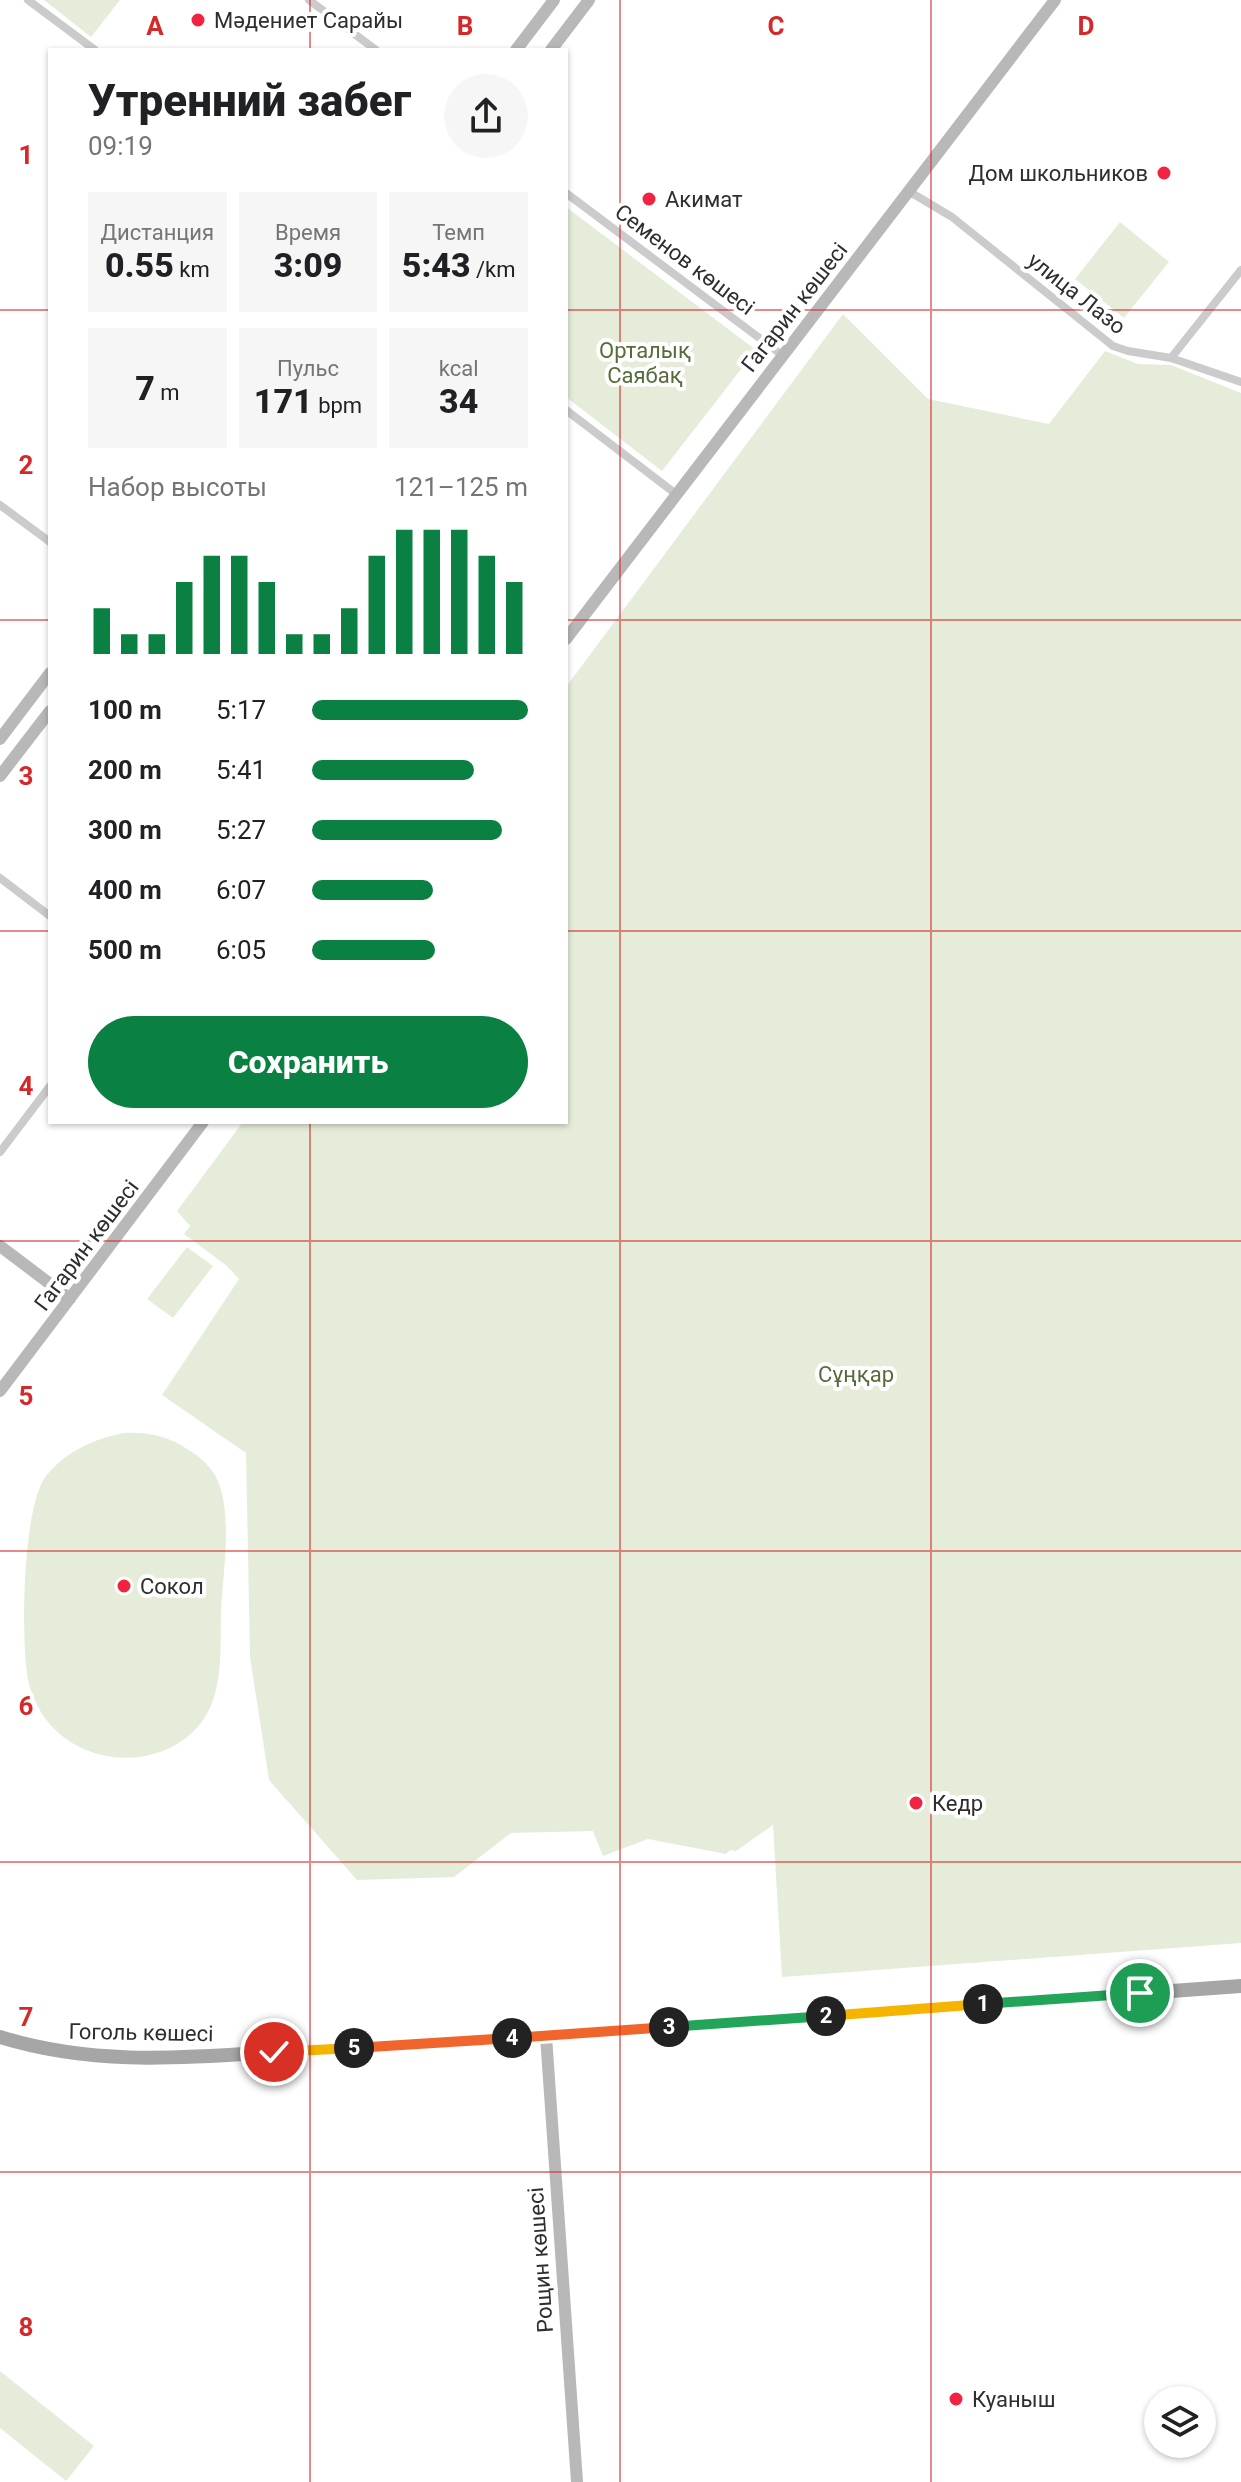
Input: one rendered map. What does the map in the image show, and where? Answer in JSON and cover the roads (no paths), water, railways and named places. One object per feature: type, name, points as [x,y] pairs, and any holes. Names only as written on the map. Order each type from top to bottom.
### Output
[{"type":"main road","name":"Гоголь көшесі","points":[[0,2037],[53,2051],[144,2058],[546,2036],[1241,1986]]},
{"type":"street","points":[[28,0],[92,48]]},
{"type":"street","points":[[309,0],[373,48]]},
{"type":"street","points":[[518,48],[554,0]]},
{"type":"street","points":[[553,48],[589,0]]},
{"type":"street","name":"Гагарин көшесі","points":[[568,636],[1055,0]]},
{"type":"street","name":"улица Лазо","points":[[910,192],[952,217],[1113,346],[1171,358],[1241,382]]},
{"type":"street","name":"Семенов көшесі","points":[[568,194],[782,355]]},
{"type":"street","points":[[1171,358],[1241,270]]},
{"type":"street","points":[[568,412],[676,494]]},
{"type":"street","points":[[0,505],[48,541]]},
{"type":"street","points":[[0,739],[48,676]]},
{"type":"street","points":[[0,776],[48,714]]},
{"type":"street","points":[[0,878],[48,914]]},
{"type":"street","points":[[0,1152],[48,1089]]},
{"type":"street","name":"Гагарин көшесі","points":[[0,1391],[201,1124]]},
{"type":"street","points":[[0,1246],[70,1299]]},
{"type":"street","name":"Рощин көшесі","points":[[546,2036],[577,2482]]},
{"type":"place","name":"Мәдениет Сарайы","points":[[198,20]]},
{"type":"place","name":"Дом школьников","points":[[1164,173]]},
{"type":"place","name":"Акимат","points":[[649,199]]},
{"type":"place","name":"Сокол","points":[[124,1586]]},
{"type":"place","name":"Кедр","points":[[916,1803]]},
{"type":"place","name":"Куаныш","points":[[956,2399]]},
{"type":"park label","name":"Орталық Саябақ","points":[[645,362]]},
{"type":"park label","name":"Сұңқар","points":[[856,1374]]}]
